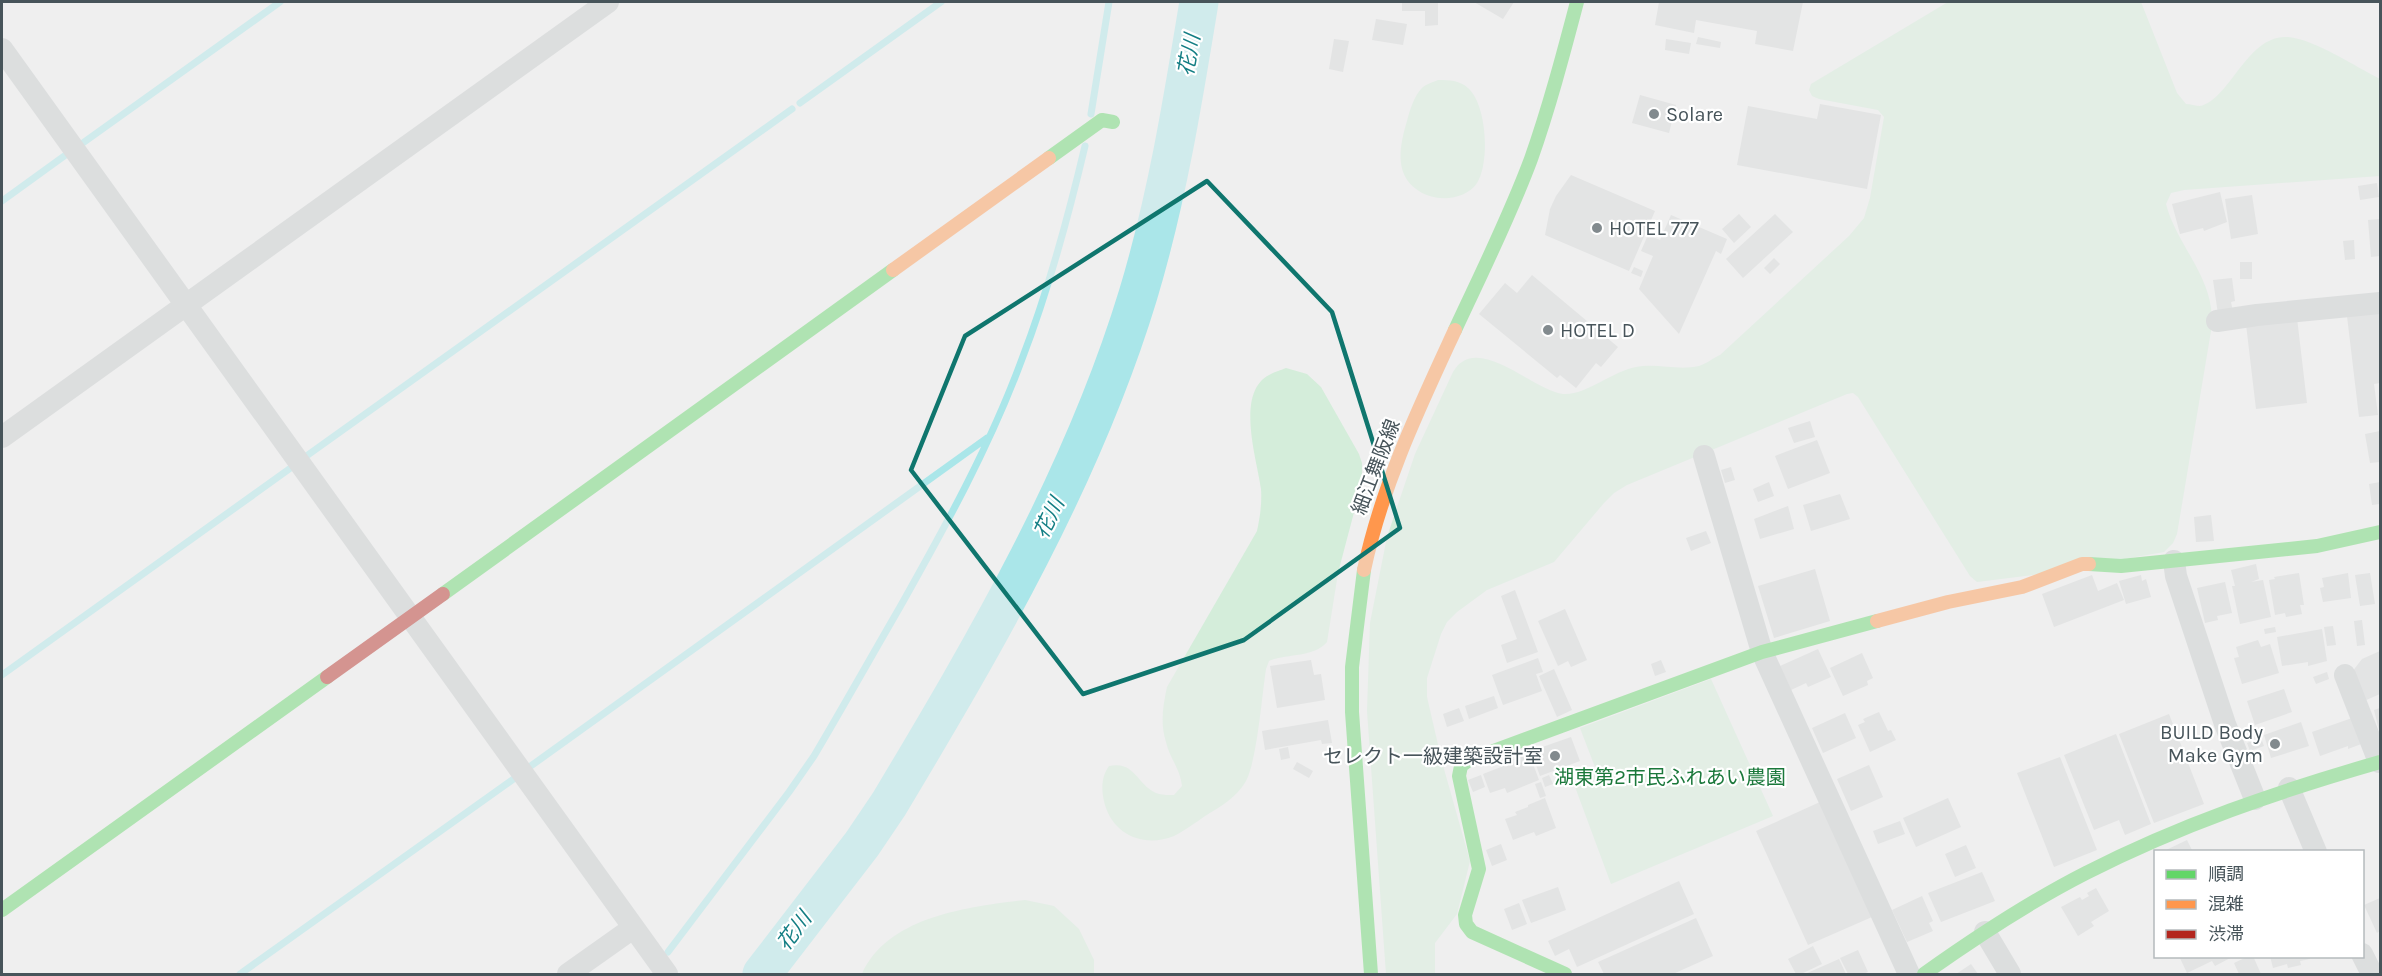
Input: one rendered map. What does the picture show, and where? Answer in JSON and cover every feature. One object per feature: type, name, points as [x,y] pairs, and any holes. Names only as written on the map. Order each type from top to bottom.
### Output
[{"type":"street","points":[[2,437],[608,2]]},
{"type":"street","name":"細江舞阪線","points":[[1371,975],[1352,712],[1354,644],[1363,577],[1376,523],[1401,448],[1504,225],[1530,161],[1552,97],[1576,2]]},
{"type":"street","points":[[2,49],[667,975]]},
{"type":"street","points":[[2,910],[1101,120],[1113,122]]},
{"type":"street","points":[[2217,321],[2380,303]]},
{"type":"street","points":[[1704,456],[1762,651],[1909,975]]},
{"type":"street","points":[[1565,975],[1472,932],[1466,924],[1465,915],[1479,868],[1460,776],[1461,766],[1469,760],[1762,651],[1948,602],[2022,588],[2082,564],[2121,566],[2317,546],[2380,532]]},
{"type":"street","points":[[2174,561],[2176,576],[2225,724],[2255,799]]},
{"type":"street","points":[[1924,975],[1985,932],[2098,866],[2172,831],[2255,799],[2380,762],[2345,675]]},
{"type":"street","points":[[2289,788],[2315,850]]},
{"type":"street","points":[[568,975],[633,928]]},
{"type":"street","points":[[1985,932],[2010,975]]},
{"type":"street","points":[[2364,958],[2372,975]]},
{"type":"highlighted area","points":[[1207,181],[1332,312],[1400,528],[1244,640],[1083,694],[911,470],[965,336]]},
{"type":"green space","points":[[1948,2],[2141,2],[2177,93],[2186,104],[2198,106],[2211,101],[2221,92],[2261,46],[2274,39],[2288,37],[2310,43],[2380,79],[2380,176],[2184,190],[2171,193],[2166,204],[2176,230],[2208,294],[2211,308],[2211,331],[2177,534],[2173,543],[2164,552],[2033,575],[1977,582],[1970,576],[1858,397],[1853,393],[1627,485],[1604,503],[1554,562],[1487,590],[1457,612],[1447,622],[1441,634],[1427,678],[1427,697],[1442,762],[1470,861],[1457,914],[1435,943],[1435,974],[1386,974],[1367,711],[1370,623],[1387,537],[1415,454],[1453,372],[1462,362],[1473,358],[1485,359],[1498,363],[1552,391],[1572,394],[1627,369],[1652,366],[1691,367],[1702,365],[1720,355],[1849,236],[1864,218],[1870,198],[1884,117],[1878,110],[1812,96],[1809,90],[1811,84]]},
{"type":"green space","points":[[1438,80],[1450,80],[1465,85],[1474,96],[1483,120],[1485,148],[1481,174],[1472,189],[1450,198],[1433,197],[1419,191],[1405,177],[1401,159],[1404,130],[1415,99],[1419,91]]},
{"type":"green space","points":[[1286,368],[1307,374],[1321,387],[1362,463],[1362,482],[1338,573],[1327,642],[1315,651],[1269,661],[1250,771],[1238,792],[1174,836],[1152,840],[1141,839],[1123,831],[1109,815],[1103,795],[1104,775],[1109,766],[1118,765],[1131,770],[1146,786],[1159,794],[1174,795],[1182,786],[1164,735],[1163,708],[1167,687],[1257,531],[1261,489],[1250,411],[1253,396],[1259,384],[1269,375]]},
{"type":"green space","name":"湖東第2市民ふれあい農園","points":[[1711,679],[1773,816],[1611,884],[1571,776],[1595,767],[1580,728]]},
{"type":"green space","points":[[1025,900],[1054,906],[1079,929],[1094,960],[1094,974],[862,974],[874,954],[891,939],[910,927],[956,911]]},
{"type":"building","points":[[1402,2],[1438,2],[1438,25],[1425,26],[1425,11],[1402,11]]},
{"type":"building","points":[[1474,2],[1514,2],[1503,19]]},
{"type":"building","points":[[1659,2],[1803,2],[1793,51],[1755,44],[1757,31],[1696,20],[1694,33],[1655,25]]},
{"type":"building","points":[[1376,19],[1407,24],[1403,45],[1372,40]]},
{"type":"building","points":[[1698,37],[1721,42],[1720,48],[1696,44]]},
{"type":"building","points":[[1334,39],[1349,41],[1343,72],[1329,69]]},
{"type":"building","points":[[1666,39],[1691,43],[1689,54],[1665,50]]},
{"type":"building","points":[[1640,95],[1676,105],[1669,133],[1632,123]]},
{"type":"building","points":[[1820,104],[1881,115],[1867,189],[1737,165],[1748,106],[1817,119]]},
{"type":"building","name":"HOTEL 777","points":[[1571,175],[1655,211],[1629,271],[1545,235],[1550,209]]},
{"type":"building","points":[[2377,183],[2379,197],[2360,200],[2358,186]]},
{"type":"building","points":[[2220,192],[2227,222],[2204,231],[2203,228],[2180,234],[2172,204]]},
{"type":"building","points":[[2252,195],[2258,234],[2231,239],[2225,199]]},
{"type":"building","points":[[1739,214],[1751,227],[1734,243],[1722,229]]},
{"type":"building","points":[[1775,214],[1793,232],[1743,278],[1726,259]]},
{"type":"building","points":[[1671,215],[1727,239],[1721,254],[1716,251],[1679,334],[1639,289],[1653,256],[1641,251],[1648,235],[1660,240]]},
{"type":"building","points":[[2380,219],[2380,256],[2371,257],[2368,220]]},
{"type":"building","points":[[2354,240],[2355,259],[2345,260],[2343,241]]},
{"type":"building","points":[[1774,258],[1780,264],[1770,274],[1764,268]]},
{"type":"building","points":[[2240,262],[2252,262],[2252,279],[2240,279]]},
{"type":"building","points":[[1634,267],[1643,271],[1641,277],[1631,273]]},
{"type":"building","name":"HOTEL D","points":[[1532,275],[1618,347],[1601,367],[1596,363],[1576,388],[1560,375],[1557,378],[1479,314],[1505,283],[1517,293]]},
{"type":"building","points":[[2232,278],[2235,301],[2231,302],[2233,312],[2218,314],[2213,280]]},
{"type":"building","points":[[2380,312],[2380,383],[2374,384],[2378,415],[2359,417],[2347,316]]},
{"type":"building","points":[[2297,318],[2307,403],[2256,409],[2246,324]]},
{"type":"building","points":[[1810,421],[1815,437],[1794,443],[1788,428]]},
{"type":"building","points":[[2380,431],[2380,462],[2370,463],[2365,434]]},
{"type":"building","points":[[1817,440],[1830,473],[1788,489],[1775,456]]},
{"type":"building","points":[[1731,467],[1735,480],[1725,483],[1721,470]]},
{"type":"building","points":[[1769,482],[1774,496],[1758,502],[1753,489]]},
{"type":"building","points":[[2380,482],[2380,504],[2372,505],[2369,484]]},
{"type":"building","points":[[1840,494],[1850,519],[1811,531],[1803,505]]},
{"type":"building","points":[[1788,506],[1794,529],[1760,539],[1754,519]]},
{"type":"building","points":[[2211,515],[2214,541],[2196,542],[2194,517]]},
{"type":"building","points":[[1706,531],[1711,543],[1691,551],[1686,538]]},
{"type":"building","points":[[2256,564],[2259,579],[2251,582],[2263,580],[2271,617],[2240,624],[2231,570]]},
{"type":"building","points":[[1815,569],[1830,621],[1774,638],[1758,586]]},
{"type":"building","points":[[2299,573],[2304,605],[2300,605],[2302,614],[2286,617],[2285,613],[2275,615],[2269,580]]},
{"type":"building","points":[[2348,573],[2351,598],[2323,602],[2320,588],[2324,587],[2322,578]]},
{"type":"building","points":[[2370,573],[2375,604],[2360,606],[2355,575]]},
{"type":"building","points":[[2092,575],[2098,591],[2117,583],[2124,600],[2054,627],[2042,594]]},
{"type":"building","points":[[2141,575],[2142,581],[2146,579],[2151,597],[2126,604],[2119,581]]},
{"type":"building","points":[[2225,582],[2232,613],[2217,616],[2218,620],[2205,623],[2197,588]]},
{"type":"building","points":[[1515,590],[1538,652],[1507,663],[1501,645],[1517,639],[1501,596]]},
{"type":"building","points":[[1565,609],[1587,660],[1571,667],[1568,661],[1558,666],[1538,621]]},
{"type":"building","points":[[2362,620],[2365,645],[2357,646],[2354,621]]},
{"type":"building","points":[[2333,626],[2336,645],[2327,646],[2324,627]]},
{"type":"building","points":[[2275,627],[2276,632],[2265,634],[2264,629]]},
{"type":"building","points":[[2322,629],[2327,661],[2308,666],[2308,662],[2282,666],[2277,637]]},
{"type":"building","points":[[2258,640],[2261,647],[2270,644],[2279,673],[2242,684],[2234,658],[2239,657],[2236,647]]},
{"type":"building","points":[[1818,649],[1831,677],[1808,687],[1806,683],[1791,690],[1780,666]]},
{"type":"building","points":[[2380,651],[2380,694],[2364,701],[2352,672],[2362,659]]},
{"type":"building","points":[[1862,653],[1873,678],[1867,681],[1868,685],[1843,696],[1830,668]]},
{"type":"building","points":[[1538,658],[1543,672],[1536,674],[1542,691],[1503,705],[1492,675]]},
{"type":"building","points":[[1311,660],[1314,675],[1321,674],[1325,700],[1277,708],[1270,666]]},
{"type":"building","points":[[1661,660],[1666,672],[1655,676],[1651,664]]},
{"type":"building","points":[[1554,669],[1572,710],[1557,717],[1539,676]]},
{"type":"building","points":[[2327,672],[2329,679],[2316,684],[2313,677]]},
{"type":"building","points":[[2284,689],[2292,712],[2255,725],[2247,701]]},
{"type":"building","points":[[1494,696],[1498,708],[1469,719],[1465,706]]},
{"type":"building","points":[[1459,708],[1464,721],[1447,727],[1443,714]]},
{"type":"building","points":[[2380,708],[2380,734],[2374,710]]},
{"type":"building","points":[[1879,712],[1888,731],[1891,730],[1896,740],[1870,752],[1858,725],[1865,722],[1863,719]]},
{"type":"building","points":[[1845,713],[1856,738],[1823,753],[1812,728]]},
{"type":"building","points":[[2169,714],[2204,804],[2154,823],[2119,734]]},
{"type":"building","points":[[2355,717],[2364,743],[2320,756],[2312,732]]},
{"type":"building","points":[[1328,720],[1332,743],[1322,744],[1321,740],[1265,750],[1262,731]]},
{"type":"building","points":[[2301,722],[2309,746],[2271,758],[2264,735]]},
{"type":"building","points":[[2116,734],[2151,824],[2125,835],[2119,820],[2094,830],[2064,755]]},
{"type":"building","points":[[1571,737],[1580,761],[1540,776],[1531,751]]},
{"type":"building","points":[[2261,738],[2264,746],[2250,751],[2247,743]]},
{"type":"building","points":[[1288,747],[1290,758],[1281,760],[1279,749]]},
{"type":"building","points":[[1529,753],[1539,780],[1507,793],[1505,788],[1490,793],[1483,774]]},
{"type":"building","points":[[2060,757],[2097,850],[2054,867],[2017,773]]},
{"type":"building","points":[[1297,762],[1313,771],[1309,778],[1293,769]]},
{"type":"building","points":[[1869,765],[1883,797],[1851,811],[1837,779]]},
{"type":"building","points":[[1481,775],[1485,787],[1473,792],[1468,780]]},
{"type":"building","points":[[1549,775],[1553,784],[1545,787],[1542,778]]},
{"type":"building","points":[[1541,782],[1546,796],[1540,798],[1535,784]]},
{"type":"building","points":[[1545,798],[1556,828],[1536,836],[1534,832],[1513,840],[1505,819],[1517,815],[1515,812]]},
{"type":"building","points":[[1948,798],[1961,827],[1916,847],[1903,818]]},
{"type":"building","points":[[1820,802],[1872,917],[1808,945],[1756,831]]},
{"type":"building","points":[[1900,821],[1905,834],[1878,844],[1873,831]]},
{"type":"building","points":[[2187,840],[2192,850],[2166,850]]},
{"type":"building","points":[[1501,844],[1507,860],[1492,866],[1486,850]]},
{"type":"building","points":[[1966,845],[1976,868],[1955,877],[1945,854]]},
{"type":"building","points":[[1982,872],[1995,901],[1941,922],[1928,893]]},
{"type":"building","points":[[1679,881],[1694,914],[1577,967],[1569,949],[1555,956],[1548,941]]},
{"type":"building","points":[[1558,887],[1566,910],[1531,923],[1522,900]]},
{"type":"building","points":[[2096,888],[2109,911],[2091,922],[2094,926],[2078,936],[2061,907],[2080,897],[2082,900],[2089,896],[2087,893]]},
{"type":"building","points":[[1922,896],[1933,921],[1929,923],[1933,931],[1907,942],[1892,910]]},
{"type":"building","points":[[2380,898],[2380,931],[2377,933],[2364,905]]},
{"type":"building","points":[[1519,903],[1527,924],[1512,930],[1504,909]]},
{"type":"building","points":[[1696,918],[1713,956],[1673,974],[1604,974],[1598,962]]},
{"type":"building","points":[[1813,946],[1822,964],[1796,974],[1788,959]]},
{"type":"building","points":[[1858,950],[1868,972],[1848,974],[1840,958]]},
{"type":"building","points":[[2180,958],[2230,958],[2215,966],[2212,961],[2187,973]]},
{"type":"building","points":[[2245,958],[2254,958],[2261,974],[2239,974],[2234,963]]},
{"type":"building","points":[[2270,958],[2310,959],[2300,961],[2301,965],[2288,968],[2287,964],[2273,968]]},
{"type":"building","points":[[1839,959],[1846,974],[1805,974]]},
{"type":"building","points":[[1971,964],[1978,974],[1956,974]]},
{"type":"waterway","points":[[80,145],[280,2]]},
{"type":"waterway","points":[[800,103],[941,2]]},
{"type":"waterway","points":[[1091,114],[1109,2]]},
{"type":"waterway","name":"花川","points":[[762,974],[862,844],[889,804],[996,619],[1061,493],[1090,428],[1138,295],[1158,222],[1199,2]]},
{"type":"waterway","points":[[305,457],[792,109]]},
{"type":"waterway","points":[[668,952],[814,756],[934,547],[966,486],[996,423],[1032,333],[1057,253],[1085,146]]},
{"type":"waterway","points":[[2,201],[67,154]]},
{"type":"waterway","points":[[528,768],[987,438]]},
{"type":"waterway","points":[[2,675],[292,467]]},
{"type":"waterway","points":[[240,974],[515,778]]},
{"type":"traffic: fast","points":[[1455,330],[1531,159],[1550,101],[1577,2]]},
{"type":"traffic: fast","points":[[1049,158],[1102,120],[1113,122]]},
{"type":"traffic: fast","points":[[443,594],[893,270]]},
{"type":"traffic: fast","points":[[2089,564],[2121,566],[2317,546],[2380,532]]},
{"type":"traffic: fast","points":[[1364,570],[1352,667],[1352,712],[1371,974]]},
{"type":"traffic: fast","points":[[1565,974],[1472,932],[1466,924],[1465,915],[1479,869],[1459,776],[1461,766],[1469,760],[1762,652],[1877,621]]},
{"type":"traffic: fast","points":[[2,910],[327,677]]},
{"type":"traffic: fast","points":[[1924,974],[2023,908],[2065,884],[2157,839],[2230,810],[2380,762]]},
{"type":"traffic: slow","points":[[893,270],[1049,158]]},
{"type":"traffic: slow","points":[[1364,570],[1391,477],[1455,330]]},
{"type":"traffic: slow","points":[[1877,621],[1948,602],[2022,587],[2082,564],[2089,564]]},
{"type":"traffic: jam","points":[[327,677],[443,594]]},
{"type":"place","name":"Solare","points":[[1654,114]]},
{"type":"place","name":"HOTEL 777","points":[[1597,228]]},
{"type":"place","name":"HOTEL D","points":[[1548,330]]},
{"type":"place","name":"BUILD Body Make Gym","points":[[2275,744]]},
{"type":"place","name":"セレクト一級建築設計室","points":[[1555,756]]}]
